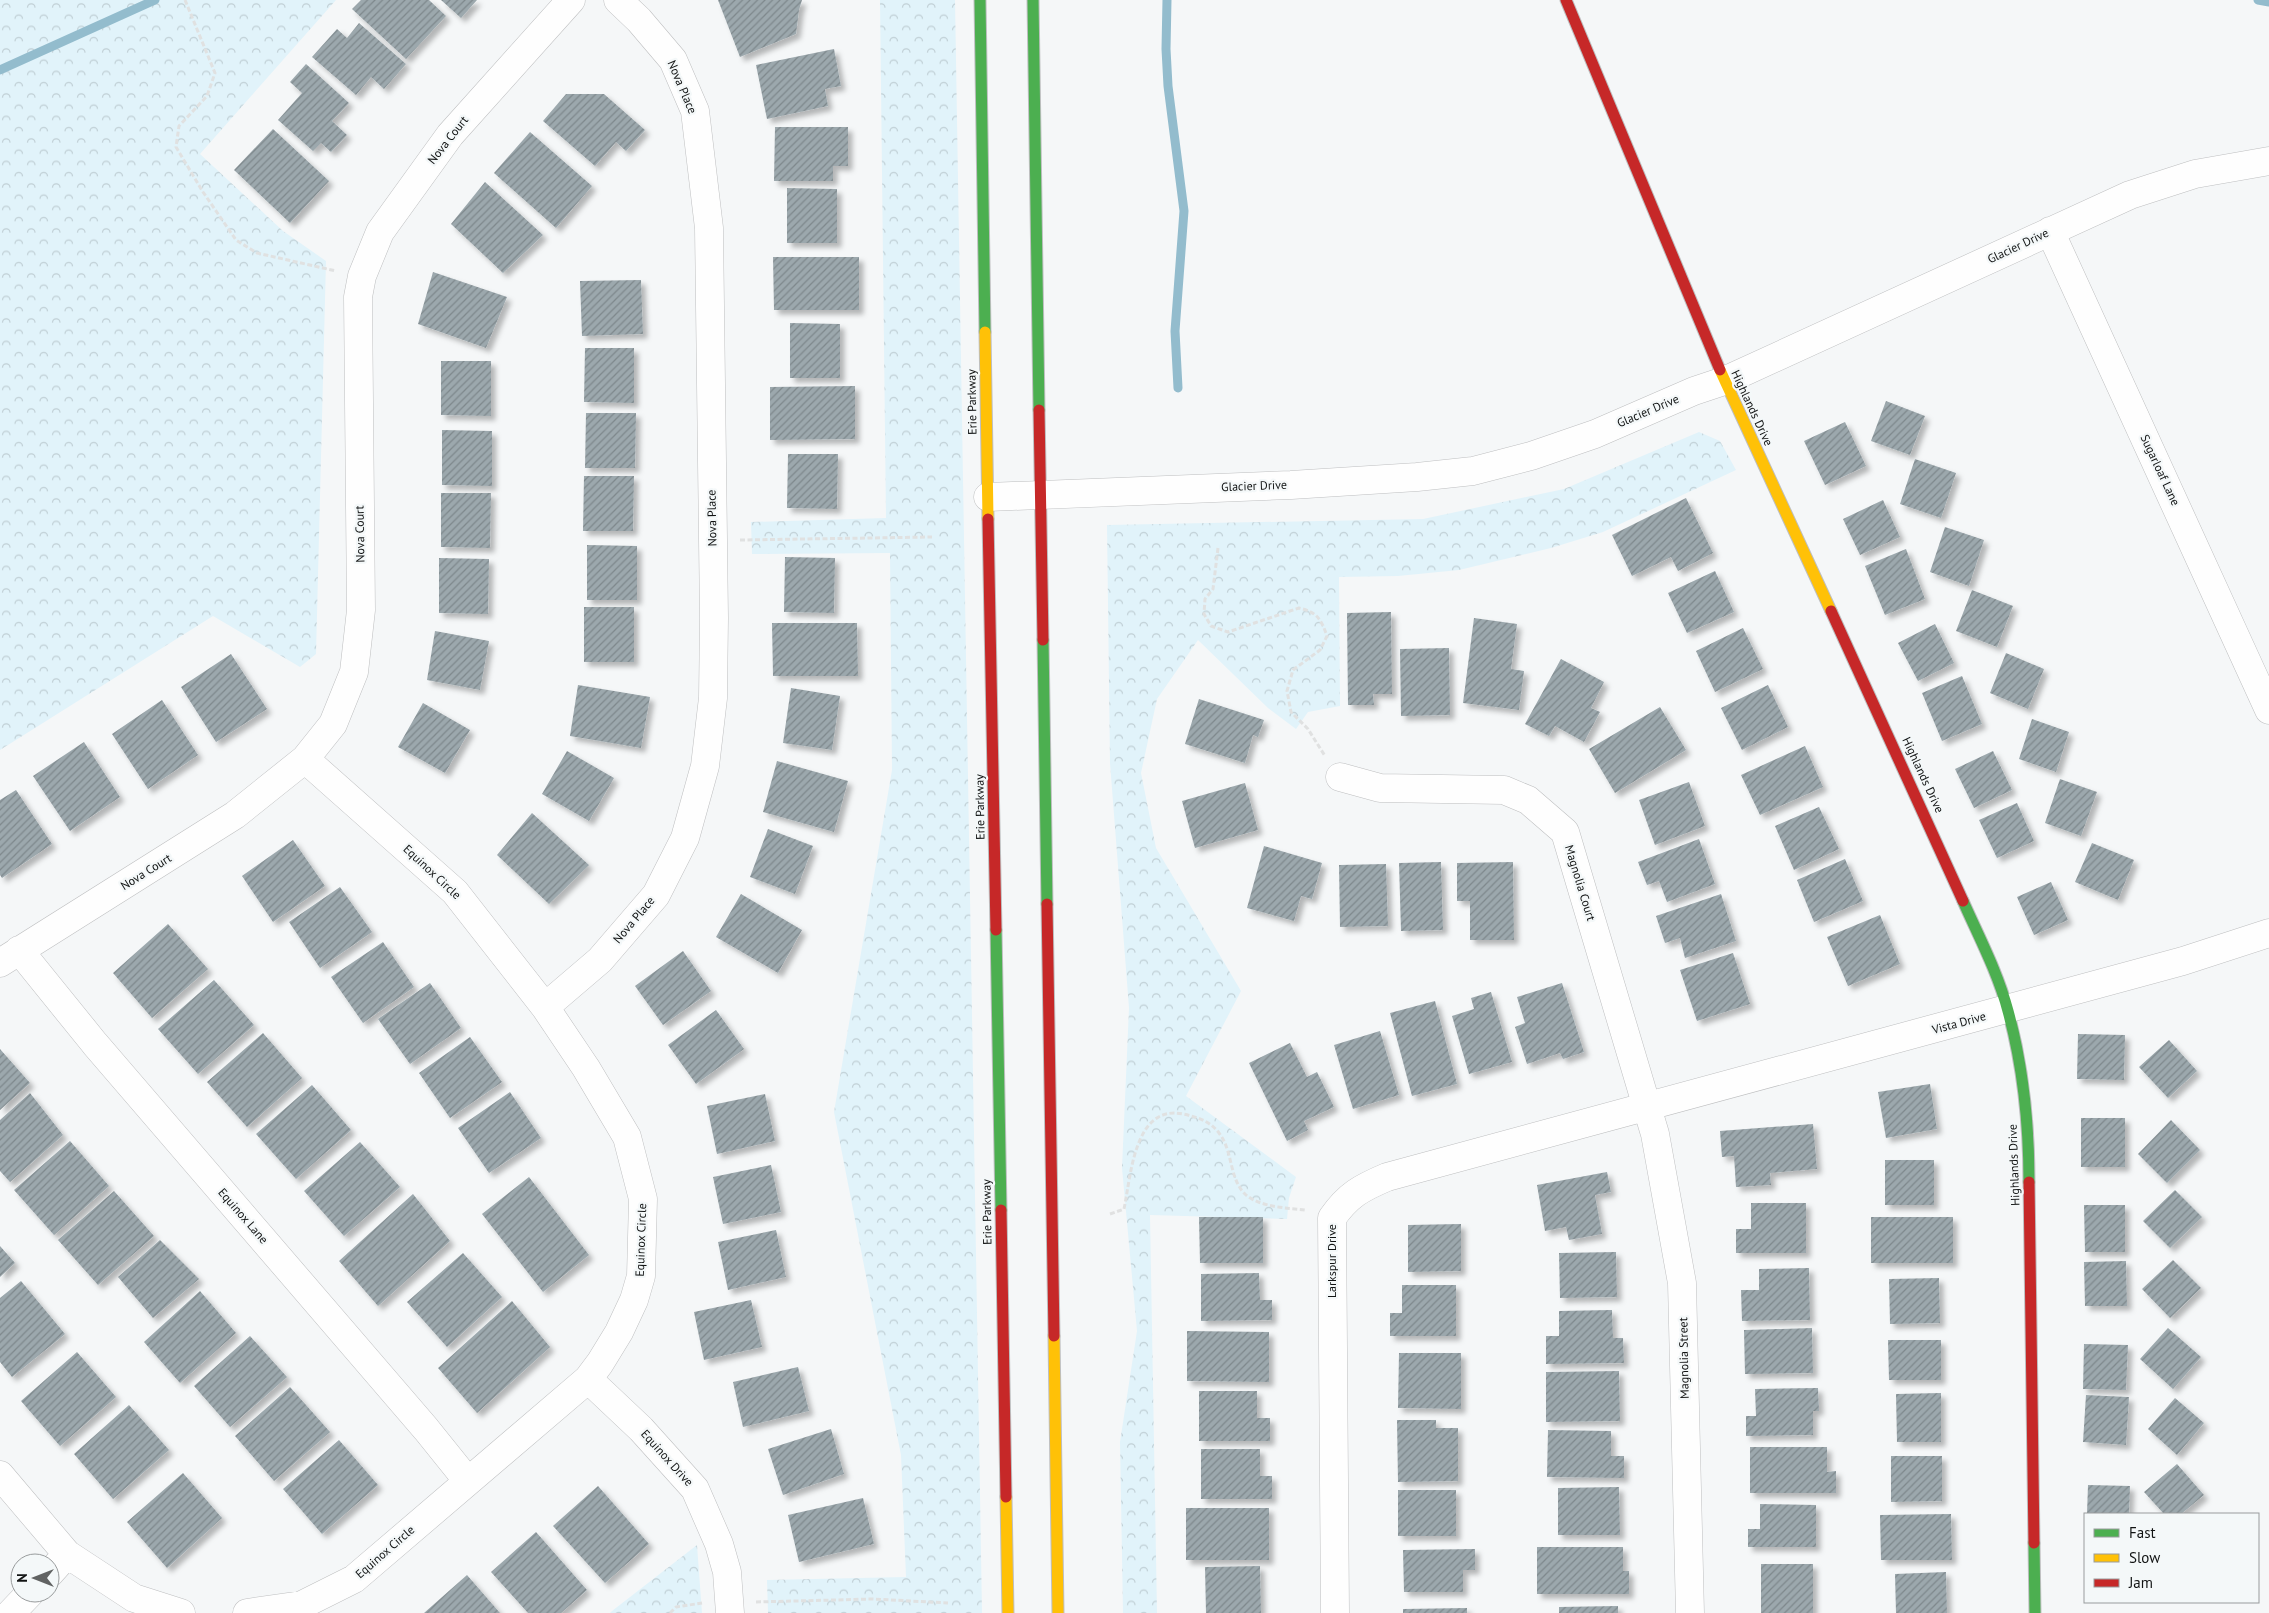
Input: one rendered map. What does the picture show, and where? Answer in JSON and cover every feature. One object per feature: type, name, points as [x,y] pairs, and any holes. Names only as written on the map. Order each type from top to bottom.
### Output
[{"type":"main road","name":"Erie Parkway","points":[[980,0],[1008,1613]]},
{"type":"main road","points":[[1033,0],[1058,1613]]},
{"type":"main road","name":"Highlands Drive","points":[[1566,0],[1724,381],[1942,851],[1997,979],[2008,1010],[2018,1056],[2029,1143],[2035,1613]]},
{"type":"street","name":"Nova Court","points":[[10,956],[235,815],[305,759],[332,724],[354,672],[360,619],[358,297],[362,276],[380,232],[450,135],[571,0]]},
{"type":"street","name":"Nova Place","points":[[545,1007],[600,960],[656,895],[685,838],[705,766],[713,698],[714,618],[709,228],[694,111],[672,60],[639,20],[618,0]]},
{"type":"street","name":"Glacier Drive","points":[[988,497],[1291,485],[1417,477],[1473,471],[1531,456],[1595,434],[1694,391],[1724,381],[2130,195],[2195,174],[2269,162]]},
{"type":"street","name":"Sugarloaf Lane","points":[[2050,231],[2269,710]]},
{"type":"street","name":"Equinox Circle","points":[[247,1613],[302,1605],[354,1579],[467,1480],[588,1379],[615,1340],[634,1300],[641,1276],[643,1199],[627,1137],[586,1068],[545,1007],[455,892],[305,759]]},
{"type":"street","name":"Magnolia Court","points":[[1340,777],[1380,788],[1504,790],[1528,800],[1565,832],[1647,1107]]},
{"type":"street","name":"Vista Drive","points":[[1647,1107],[2008,1010],[2183,961],[2269,933]]},
{"type":"street","name":"Equinox Lane","points":[[10,956],[95,1044],[400,1398],[467,1480]]},
{"type":"street","name":"Larkspur Drive","points":[[1335,1613],[1332,1218],[1343,1202],[1362,1187],[1387,1177],[1647,1107]]},
{"type":"street","name":"Magnolia Street","points":[[1647,1107],[1662,1167],[1682,1283],[1690,1613]]},
{"type":"street","name":"Equinox Drive","points":[[588,1379],[641,1429],[694,1489],[719,1544],[727,1572],[730,1606]]},
{"type":"street","points":[[0,1475],[52,1553]]},
{"type":"street","points":[[60,1564],[134,1598],[181,1613]]},
{"type":"street","points":[[11,1613],[20,1603]]},
{"type":"path","points":[[185,0],[215,73],[207,96],[179,126],[176,147],[203,192],[236,240],[257,253],[331,270]]},
{"type":"path","points":[[746,540],[932,536]]},
{"type":"path","points":[[1218,548],[1213,589],[1205,599],[1204,614],[1211,626],[1228,632],[1299,608],[1311,610],[1321,618],[1327,636],[1320,650],[1293,670],[1287,691],[1291,712],[1308,729],[1313,737]]},
{"type":"path","points":[[1110,1214],[1124,1209],[1135,1154],[1140,1138],[1147,1126],[1159,1117],[1173,1112],[1202,1118],[1219,1133],[1230,1154],[1236,1182],[1254,1201],[1308,1211]]},
{"type":"path","points":[[670,1613],[676,1607],[872,1599],[948,1603]]},
{"type":"green space","points":[[0,0],[336,0],[200,154],[283,231],[326,261],[316,654],[300,667],[213,616],[0,750]]},
{"type":"green space","points":[[880,0],[955,0],[982,1613],[768,1613],[767,1580],[906,1577],[901,1455],[834,1112],[892,770],[890,553],[752,554],[751,522],[886,518]]},
{"type":"green space","points":[[1699,432],[1720,441],[1736,470],[1603,532],[1551,548],[1459,570],[1398,576],[1339,577],[1340,706],[1308,712],[1296,729],[1268,708],[1198,640],[1157,699],[1141,773],[1156,848],[1241,991],[1186,1096],[1296,1177],[1289,1198],[1287,1219],[1150,1215],[1157,1613],[1123,1613],[1120,1442],[1137,1331],[1122,1168],[1129,1008],[1110,763],[1107,525],[1423,519],[1564,489]]},
{"type":"green space","points":[[697,1545],[702,1613],[610,1613],[612,1611]]},
{"type":"building","points":[[361,0],[429,0],[446,16],[406,59],[352,9]]},
{"type":"building","points":[[441,0],[477,0],[461,18]]},
{"type":"building","points":[[718,0],[802,0],[796,34],[740,57]]},
{"type":"building","points":[[359,23],[406,64],[384,89],[371,77],[356,95],[312,57],[337,29],[347,38]]},
{"type":"building","points":[[834,49],[841,86],[825,89],[828,106],[767,119],[756,65]]},
{"type":"building","points":[[306,64],[349,103],[332,121],[347,135],[331,152],[321,143],[313,151],[278,120],[302,93],[290,82]]},
{"type":"building","points":[[566,94],[604,94],[645,130],[626,151],[616,142],[595,166],[543,121]]},
{"type":"building","points":[[775,127],[848,127],[848,166],[833,166],[833,181],[774,181]]},
{"type":"building","points":[[273,129],[329,181],[290,223],[234,170]]},
{"type":"building","points":[[530,132],[592,186],[556,228],[494,173]]},
{"type":"building","points":[[485,182],[543,235],[503,273],[451,224]]},
{"type":"building","points":[[787,188],[837,189],[837,243],[787,243]]},
{"type":"building","points":[[773,257],[859,257],[859,310],[774,310]]},
{"type":"building","points":[[433,272],[507,297],[486,348],[418,324]]},
{"type":"building","points":[[641,280],[643,334],[582,336],[580,281]]},
{"type":"building","points":[[790,323],[840,324],[840,378],[790,378]]},
{"type":"building","points":[[585,348],[634,348],[634,403],[584,402]]},
{"type":"building","points":[[441,361],[491,361],[491,416],[441,415]]},
{"type":"building","points":[[855,386],[855,439],[770,440],[770,387]]},
{"type":"building","points":[[1886,401],[1925,416],[1910,455],[1871,441]]},
{"type":"building","points":[[586,413],[636,413],[635,468],[585,468]]},
{"type":"building","points":[[1845,422],[1866,466],[1825,485],[1804,441]]},
{"type":"building","points":[[442,430],[492,431],[492,486],[442,485]]},
{"type":"building","points":[[788,454],[838,454],[837,509],[787,508]]},
{"type":"building","points":[[1915,459],[1956,473],[1941,518],[1900,504]]},
{"type":"building","points":[[584,476],[634,476],[633,531],[583,531]]},
{"type":"building","points":[[441,493],[491,493],[490,548],[441,547]]},
{"type":"building","points":[[1686,498],[1713,553],[1678,571],[1671,557],[1632,576],[1612,535]]},
{"type":"building","points":[[1883,500],[1900,537],[1860,555],[1843,519]]},
{"type":"building","points":[[1945,527],[1984,540],[1969,586],[1930,572]]},
{"type":"building","points":[[587,545],[637,546],[637,600],[587,600]]},
{"type":"building","points":[[1906,549],[1925,599],[1885,615],[1865,566]]},
{"type":"building","points":[[785,557],[835,558],[834,613],[784,612]]},
{"type":"building","points":[[439,558],[489,559],[488,614],[439,613]]},
{"type":"building","points":[[1715,571],[1734,612],[1687,633],[1668,593]]},
{"type":"building","points":[[1972,590],[2013,606],[1997,647],[1956,631]]},
{"type":"building","points":[[584,607],[634,607],[634,662],[584,662]]},
{"type":"building","points":[[1391,612],[1392,694],[1373,694],[1374,705],[1348,705],[1347,613]]},
{"type":"building","points":[[1474,618],[1517,624],[1511,669],[1524,671],[1519,710],[1463,703]]},
{"type":"building","points":[[772,623],[857,623],[858,676],[773,676]]},
{"type":"building","points":[[1935,624],[1954,663],[1918,681],[1898,643]]},
{"type":"building","points":[[1743,628],[1763,669],[1715,692],[1696,651]]},
{"type":"building","points":[[435,631],[489,641],[480,690],[427,680]]},
{"type":"building","points":[[1449,648],[1450,715],[1401,716],[1400,649]]},
{"type":"building","points":[[2006,653],[2044,669],[2028,709],[1990,693]]},
{"type":"building","points":[[231,654],[267,709],[216,742],[181,687]]},
{"type":"building","points":[[1561,659],[1604,682],[1591,708],[1600,712],[1584,742],[1555,726],[1549,736],[1525,724]]},
{"type":"building","points":[[1962,676],[1982,724],[1942,741],[1922,693]]},
{"type":"building","points":[[578,685],[650,697],[641,748],[570,736]]},
{"type":"building","points":[[1768,685],[1788,727],[1742,750],[1721,708]]},
{"type":"building","points":[[791,688],[840,696],[832,750],[783,743]]},
{"type":"building","points":[[1199,699],[1264,720],[1258,737],[1253,735],[1245,763],[1185,744]]},
{"type":"building","points":[[162,700],[198,755],[148,789],[112,734]]},
{"type":"building","points":[[423,703],[470,730],[445,773],[398,747]]},
{"type":"building","points":[[1660,707],[1686,750],[1615,793],[1589,749]]},
{"type":"building","points":[[2032,719],[2069,732],[2056,772],[2019,759]]},
{"type":"building","points":[[84,742],[120,797],[70,831],[33,776]]},
{"type":"building","points":[[1805,746],[1823,787],[1760,815],[1741,775]]},
{"type":"building","points":[[567,751],[614,778],[589,821],[542,794]]},
{"type":"building","points":[[1993,751],[2012,790],[1974,808],[1955,769]]},
{"type":"building","points":[[777,761],[848,781],[834,832],[763,812]]},
{"type":"building","points":[[2060,779],[2097,792],[2081,836],[2045,823]]},
{"type":"building","points":[[1689,782],[1705,826],[1655,845],[1639,800]]},
{"type":"building","points":[[1245,783],[1258,830],[1195,848],[1182,801]]},
{"type":"building","points":[[16,790],[52,844],[2,878],[0,875],[0,800]]},
{"type":"building","points":[[2017,803],[2034,841],[1997,858],[1979,820]]},
{"type":"building","points":[[1819,807],[1839,849],[1794,870],[1775,826]]},
{"type":"building","points":[[532,813],[589,865],[549,904],[497,855]]},
{"type":"building","points":[[768,829],[813,846],[795,894],[750,877]]},
{"type":"building","points":[[1699,839],[1715,884],[1667,902],[1659,881],[1647,885],[1638,862]]},
{"type":"building","points":[[293,840],[325,886],[273,922],[242,876]]},
{"type":"building","points":[[2092,843],[2134,860],[2118,900],[2075,882]]},
{"type":"building","points":[[1264,846],[1322,863],[1312,899],[1301,896],[1294,921],[1247,908]]},
{"type":"building","points":[[1845,859],[1863,901],[1814,922],[1797,880]]},
{"type":"building","points":[[1441,862],[1443,930],[1401,931],[1399,863]]},
{"type":"building","points":[[1513,862],[1514,940],[1470,940],[1470,901],[1457,901],[1457,863]]},
{"type":"building","points":[[1386,864],[1388,926],[1340,927],[1339,865]]},
{"type":"building","points":[[2051,882],[2068,920],[2034,935],[2017,897]]},
{"type":"building","points":[[340,887],[372,932],[320,968],[289,922]]},
{"type":"building","points":[[741,894],[802,930],[778,973],[716,937]]},
{"type":"building","points":[[1721,894],[1736,941],[1685,958],[1680,938],[1665,943],[1656,916]]},
{"type":"building","points":[[1880,915],[1900,964],[1848,986],[1827,937]]},
{"type":"building","points":[[168,924],[208,969],[152,1018],[113,973]]},
{"type":"building","points":[[383,942],[414,987],[363,1023],[331,977]]},
{"type":"building","points":[[683,951],[711,991],[663,1025],[635,986]]},
{"type":"building","points":[[1733,953],[1750,1004],[1697,1021],[1680,970]]},
{"type":"building","points":[[214,980],[254,1025],[198,1074],[158,1029]]},
{"type":"building","points":[[430,983],[461,1028],[410,1064],[378,1019]]},
{"type":"building","points":[[1562,983],[1584,1052],[1563,1059],[1560,1053],[1527,1064],[1515,1027],[1525,1023],[1517,997]]},
{"type":"building","points":[[1491,992],[1512,1062],[1469,1074],[1452,1016],[1474,1009],[1471,998]]},
{"type":"building","points":[[1435,1001],[1457,1084],[1412,1096],[1390,1013]]},
{"type":"building","points":[[716,1010],[744,1049],[696,1084],[668,1045]]},
{"type":"building","points":[[1380,1031],[1399,1095],[1353,1109],[1334,1045]]},
{"type":"building","points":[[263,1033],[302,1078],[247,1127],[207,1082]]},
{"type":"building","points":[[2078,1034],[2125,1035],[2124,1080],[2077,1079]]},
{"type":"building","points":[[470,1037],[502,1082],[450,1118],[419,1073]]},
{"type":"building","points":[[2169,1040],[2197,1071],[2168,1098],[2139,1067]]},
{"type":"building","points":[[1290,1043],[1307,1077],[1317,1072],[1334,1107],[1304,1121],[1308,1130],[1287,1141],[1249,1063]]},
{"type":"building","points":[[0,1049],[30,1083],[0,1110]]},
{"type":"building","points":[[1930,1084],[1937,1129],[1886,1138],[1878,1092]]},
{"type":"building","points":[[312,1085],[351,1130],[296,1179],[256,1134]]},
{"type":"building","points":[[510,1092],[541,1138],[489,1173],[458,1128]]},
{"type":"building","points":[[30,1093],[63,1135],[10,1182],[0,1171],[0,1120]]},
{"type":"building","points":[[765,1094],[775,1141],[717,1154],[707,1106]]},
{"type":"building","points":[[2081,1118],[2125,1118],[2125,1167],[2081,1167]]},
{"type":"building","points":[[2171,1120],[2200,1150],[2167,1183],[2138,1154]]},
{"type":"building","points":[[1813,1124],[1817,1169],[1770,1173],[1771,1185],[1736,1187],[1734,1156],[1722,1157],[1720,1131]]},
{"type":"building","points":[[70,1141],[109,1186],[54,1235],[14,1190]]},
{"type":"building","points":[[360,1142],[400,1187],[344,1236],[304,1191]]},
{"type":"building","points":[[1885,1160],[1934,1160],[1934,1205],[1885,1205]]},
{"type":"building","points":[[771,1165],[781,1212],[723,1224],[713,1177]]},
{"type":"building","points":[[1607,1172],[1611,1192],[1595,1195],[1602,1234],[1569,1240],[1566,1227],[1545,1231],[1537,1185]]},
{"type":"building","points":[[529,1177],[589,1255],[543,1292],[482,1214]]},
{"type":"building","points":[[2175,1190],[2202,1217],[2170,1248],[2143,1221]]},
{"type":"building","points":[[114,1191],[154,1236],[98,1285],[58,1240]]},
{"type":"building","points":[[413,1194],[450,1241],[378,1306],[339,1261]]},
{"type":"building","points":[[1751,1203],[1806,1203],[1806,1253],[1736,1253],[1736,1229],[1751,1229]]},
{"type":"building","points":[[2084,1205],[2125,1205],[2125,1252],[2085,1252]]},
{"type":"building","points":[[1199,1217],[1263,1217],[1263,1263],[1200,1263]]},
{"type":"building","points":[[1871,1217],[1953,1217],[1953,1263],[1871,1263]]},
{"type":"building","points":[[1461,1224],[1461,1271],[1408,1272],[1408,1225]]},
{"type":"building","points":[[776,1230],[786,1277],[728,1290],[718,1242]]},
{"type":"building","points":[[160,1240],[199,1279],[153,1318],[118,1277]]},
{"type":"building","points":[[0,1246],[15,1263],[0,1277]]},
{"type":"building","points":[[1616,1252],[1617,1297],[1560,1298],[1559,1253]]},
{"type":"building","points":[[463,1253],[502,1297],[447,1347],[407,1302]]},
{"type":"building","points":[[2173,1260],[2201,1288],[2170,1318],[2142,1289]]},
{"type":"building","points":[[2126,1261],[2127,1306],[2085,1306],[2084,1262]]},
{"type":"building","points":[[1809,1268],[1810,1320],[1742,1321],[1741,1290],[1759,1290],[1759,1269]]},
{"type":"building","points":[[1259,1273],[1260,1300],[1272,1300],[1272,1320],[1201,1321],[1201,1274]]},
{"type":"building","points":[[1939,1278],[1940,1323],[1890,1324],[1889,1279]]},
{"type":"building","points":[[21,1281],[65,1334],[12,1377],[0,1362],[0,1298]]},
{"type":"building","points":[[1402,1285],[1456,1285],[1456,1336],[1390,1336],[1390,1313],[1402,1313]]},
{"type":"building","points":[[200,1291],[236,1333],[180,1383],[144,1342]]},
{"type":"building","points":[[751,1300],[762,1347],[704,1360],[694,1312]]},
{"type":"building","points":[[512,1301],[550,1347],[477,1413],[438,1368]]},
{"type":"building","points":[[1612,1310],[1613,1338],[1623,1338],[1624,1363],[1546,1364],[1546,1336],[1559,1336],[1559,1311]]},
{"type":"building","points":[[1812,1328],[1813,1373],[1745,1374],[1744,1330]]},
{"type":"building","points":[[2168,1328],[2201,1357],[2173,1389],[2140,1359]]},
{"type":"building","points":[[1187,1331],[1269,1332],[1269,1382],[1187,1381]]},
{"type":"building","points":[[250,1336],[287,1377],[230,1427],[194,1386]]},
{"type":"building","points":[[1888,1340],[1941,1340],[1941,1380],[1889,1380]]},
{"type":"building","points":[[2084,1344],[2128,1345],[2126,1390],[2083,1389]]},
{"type":"building","points":[[77,1352],[116,1397],[60,1446],[21,1401]]},
{"type":"building","points":[[1399,1353],[1461,1353],[1461,1409],[1398,1408]]},
{"type":"building","points":[[798,1367],[809,1411],[743,1427],[733,1382]]},
{"type":"building","points":[[1619,1371],[1620,1421],[1546,1422],[1546,1372]]},
{"type":"building","points":[[290,1387],[330,1432],[274,1481],[235,1436]]},
{"type":"building","points":[[1818,1388],[1819,1411],[1813,1411],[1813,1435],[1746,1436],[1746,1416],[1756,1416],[1755,1389]]},
{"type":"building","points":[[1199,1391],[1257,1391],[1257,1418],[1270,1418],[1270,1441],[1199,1441]]},
{"type":"building","points":[[1941,1393],[1941,1442],[1897,1442],[1896,1394]]},
{"type":"building","points":[[2086,1395],[2129,1397],[2126,1445],[2083,1442]]},
{"type":"building","points":[[2175,1398],[2204,1423],[2177,1455],[2148,1429]]},
{"type":"building","points":[[129,1405],[169,1450],[113,1499],[74,1454]]},
{"type":"building","points":[[1397,1420],[1436,1420],[1436,1428],[1458,1428],[1458,1481],[1398,1482]]},
{"type":"building","points":[[831,1429],[844,1474],[783,1495],[768,1449]]},
{"type":"building","points":[[1548,1430],[1611,1431],[1611,1456],[1624,1456],[1624,1478],[1547,1477]]},
{"type":"building","points":[[339,1440],[378,1485],[322,1534],[283,1489]]},
{"type":"building","points":[[1750,1447],[1827,1447],[1827,1472],[1836,1471],[1836,1493],[1750,1493]]},
{"type":"building","points":[[1201,1449],[1260,1449],[1260,1476],[1272,1476],[1272,1499],[1201,1499]]},
{"type":"building","points":[[1891,1456],[1942,1456],[1942,1501],[1891,1502]]},
{"type":"building","points":[[2177,1464],[2204,1495],[2182,1513],[2163,1513],[2144,1492]]},
{"type":"building","points":[[183,1473],[222,1518],[167,1568],[127,1522]]},
{"type":"building","points":[[2088,1485],[2130,1486],[2129,1513],[2087,1513]]},
{"type":"building","points":[[598,1486],[649,1544],[605,1583],[553,1526]]},
{"type":"building","points":[[1619,1487],[1620,1535],[1558,1535],[1558,1488]]},
{"type":"building","points":[[1398,1490],[1456,1490],[1456,1536],[1398,1536]]},
{"type":"building","points":[[863,1498],[874,1544],[799,1562],[788,1515]]},
{"type":"building","points":[[1760,1504],[1816,1505],[1816,1547],[1748,1547],[1748,1529],[1760,1529]]},
{"type":"building","points":[[1186,1508],[1269,1508],[1269,1560],[1186,1560]]},
{"type":"building","points":[[1951,1514],[1952,1560],[1881,1560],[1880,1515]]},
{"type":"building","points":[[536,1532],[587,1590],[561,1613],[528,1613],[491,1572]]},
{"type":"building","points":[[1537,1547],[1623,1547],[1623,1571],[1629,1571],[1629,1594],[1537,1594]]},
{"type":"building","points":[[1475,1549],[1475,1570],[1463,1570],[1463,1592],[1404,1592],[1403,1550]]},
{"type":"building","points":[[1761,1564],[1813,1564],[1813,1613],[1761,1613]]},
{"type":"building","points":[[1260,1566],[1261,1613],[1206,1613],[1205,1567]]},
{"type":"building","points":[[1946,1572],[1947,1613],[1896,1613],[1895,1574]]},
{"type":"building","points":[[467,1575],[500,1613],[424,1613]]},
{"type":"building","points":[[1618,1606],[1618,1613],[1559,1613],[1559,1607]]},
{"type":"building","points":[[1467,1608],[1467,1613],[1403,1613],[1403,1609]]},
{"type":"waterway","points":[[0,70],[155,0]]},
{"type":"waterway","points":[[1167,0],[1166,49],[1168,86],[1184,211],[1175,331],[1178,388]]},
{"type":"waterway","points":[[2258,0],[2269,2]]},
{"type":"traffic: fast","points":[[980,0],[985,332]]},
{"type":"traffic: fast","points":[[1033,0],[1039,410]]},
{"type":"traffic: fast","points":[[1043,640],[1047,904]]},
{"type":"traffic: fast","points":[[1963,901],[1999,983],[2018,1053],[2028,1139],[2029,1182]]},
{"type":"traffic: fast","points":[[996,930],[1001,1210]]},
{"type":"traffic: fast","points":[[2034,1543],[2035,1613]]},
{"type":"traffic: slow","points":[[985,332],[988,519]]},
{"type":"traffic: slow","points":[[1720,370],[1831,611]]},
{"type":"traffic: slow","points":[[1054,1336],[1058,1613]]},
{"type":"traffic: slow","points":[[1006,1497],[1008,1613]]},
{"type":"traffic: jam","points":[[1566,0],[1720,370]]},
{"type":"traffic: jam","points":[[1039,410],[1043,640]]},
{"type":"traffic: jam","points":[[988,519],[996,930]]},
{"type":"traffic: jam","points":[[1831,611],[1963,901]]},
{"type":"traffic: jam","points":[[1047,904],[1054,1336]]},
{"type":"traffic: jam","points":[[2029,1182],[2034,1543]]},
{"type":"traffic: jam","points":[[1001,1210],[1006,1497]]}]
